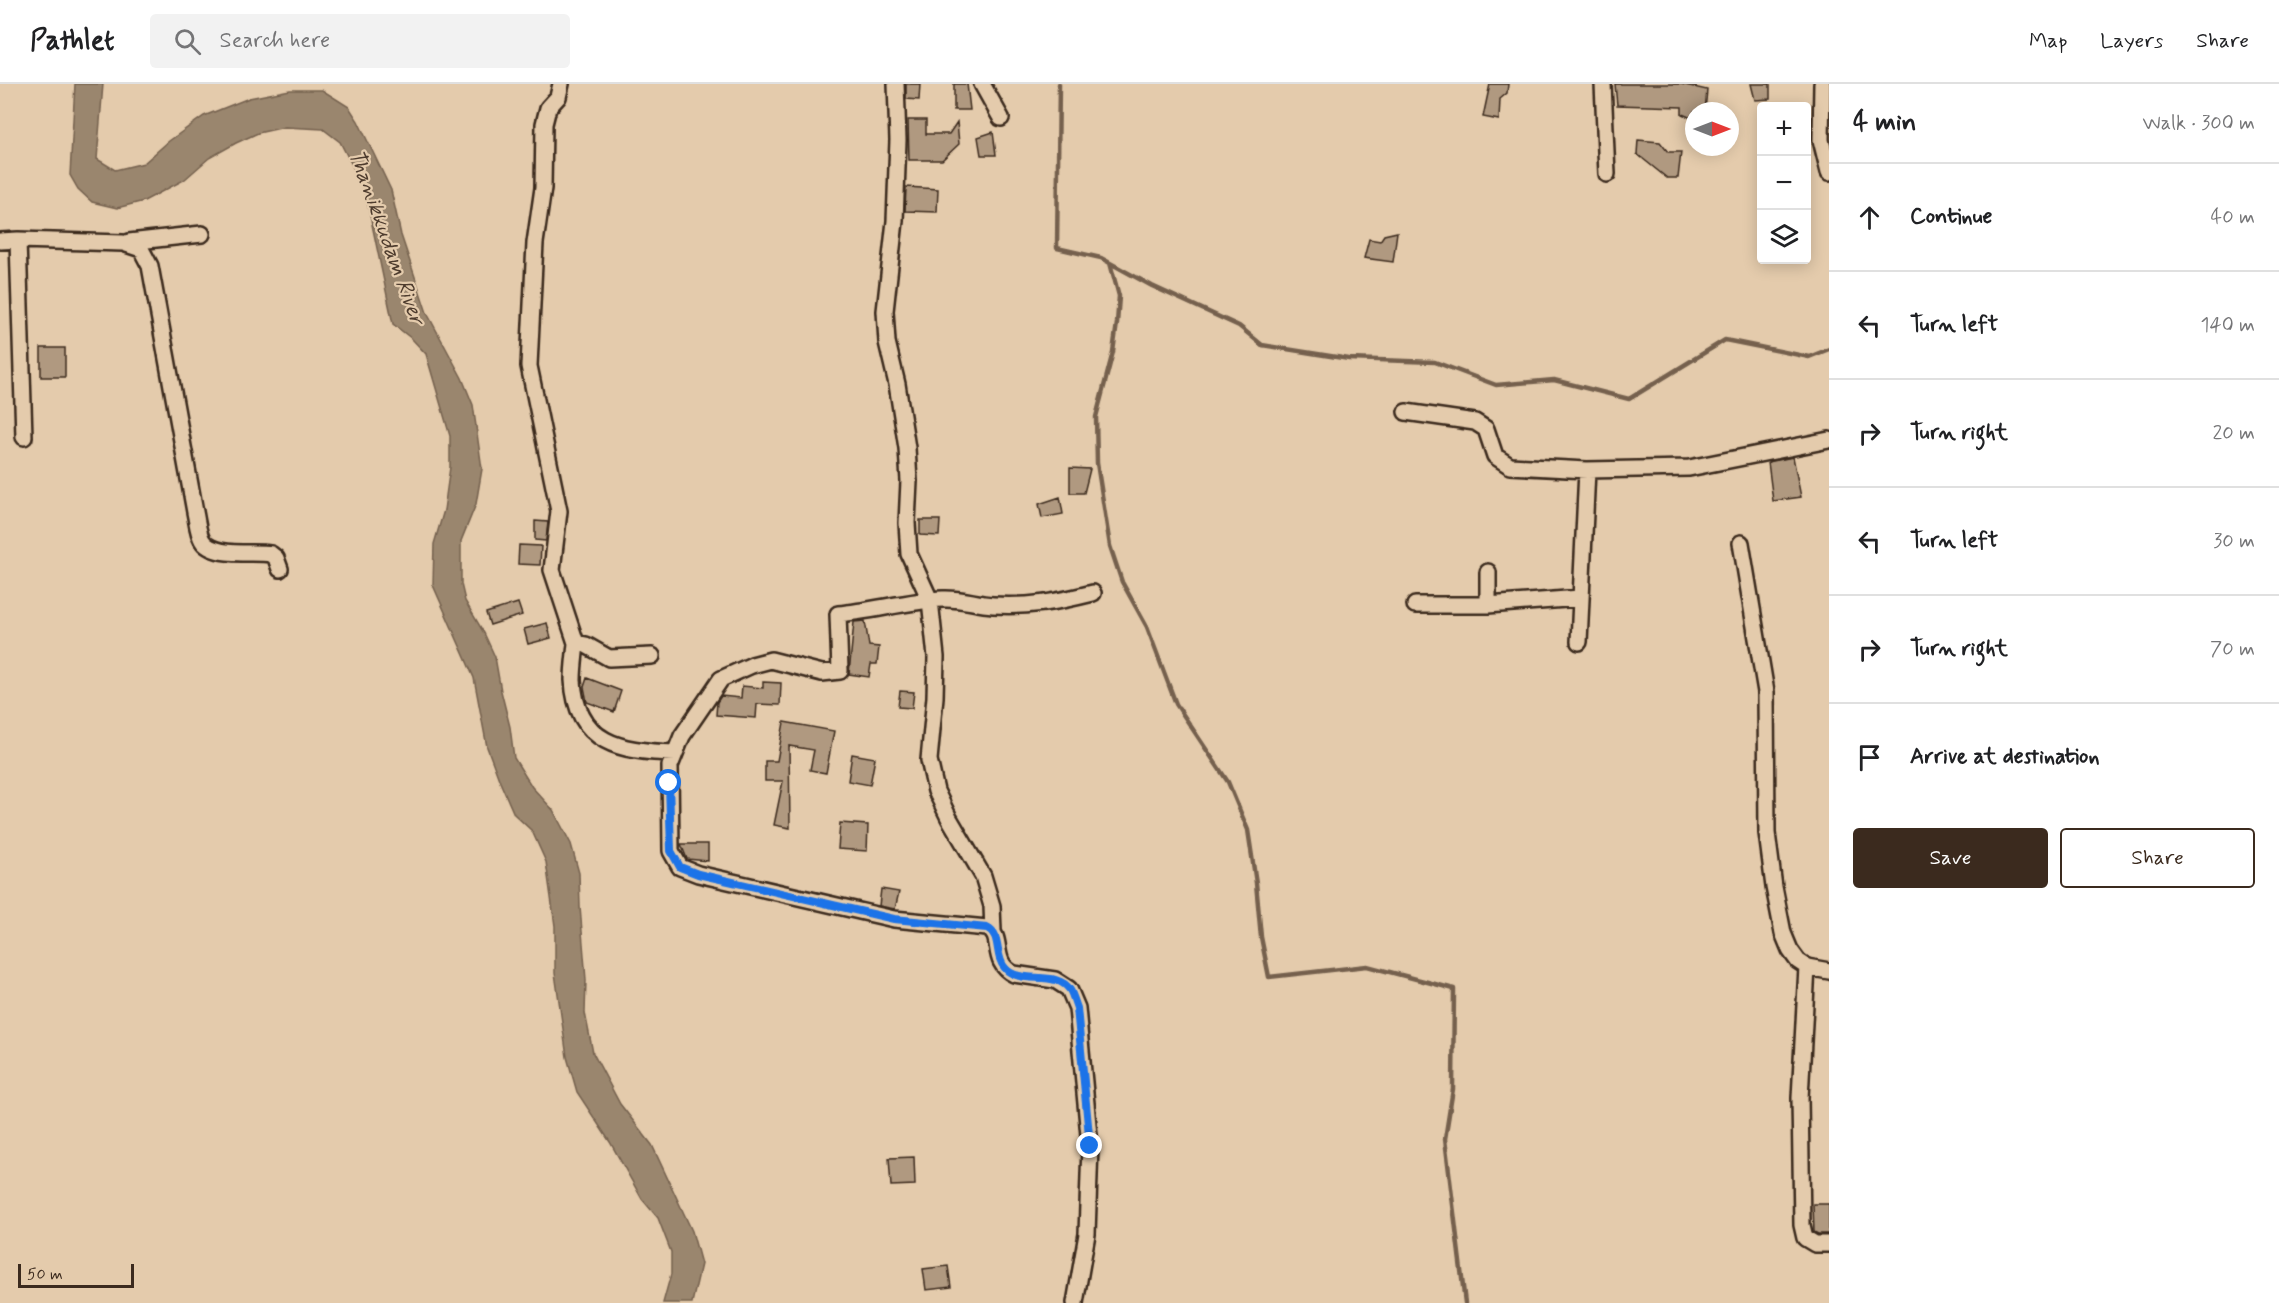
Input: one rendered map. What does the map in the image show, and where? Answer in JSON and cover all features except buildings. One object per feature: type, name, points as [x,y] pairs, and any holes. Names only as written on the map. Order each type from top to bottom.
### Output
[{"type":"street","points":[[561,84],[558,97],[549,108],[544,124],[543,188],[535,243],[530,366],[559,511],[552,570],[576,642],[573,680],[580,717],[597,735],[621,748],[646,753],[675,753]]},
{"type":"street","points":[[896,84],[898,140],[895,221],[885,310],[887,342],[897,384],[907,448],[909,554],[930,600],[936,657],[929,760],[936,791],[983,876],[992,906],[993,931],[996,935],[999,957],[1007,971],[1055,980],[1070,988],[1077,1008],[1090,1146],[1087,1234],[1075,1303]]},
{"type":"street","points":[[982,84],[1001,118]]},
{"type":"street","points":[[1603,84],[1607,174]]},
{"type":"street","points":[[1822,84],[1821,140],[1829,172]]},
{"type":"street","points":[[0,241],[123,243],[202,234]]},
{"type":"street","points":[[18,240],[24,437]]},
{"type":"street","points":[[123,243],[141,249],[150,266],[202,540],[209,548],[221,551],[271,554],[276,558],[280,569]]},
{"type":"street","points":[[1406,412],[1474,422],[1486,429],[1495,456],[1510,466],[1587,471],[1689,468],[1829,440]]},
{"type":"street","points":[[1579,642],[1587,471]]},
{"type":"street","points":[[1741,543],[1766,692],[1768,747],[1765,797],[1774,887],[1783,933],[1790,950],[1798,961],[1808,967],[1829,971]]},
{"type":"street","points":[[1488,572],[1488,605]]},
{"type":"street","points":[[993,931],[987,928],[894,919],[863,913],[698,874],[680,867],[671,851],[670,766],[682,736],[721,679],[752,665],[771,660],[822,673],[840,671],[838,614],[930,600],[968,600],[989,605],[1049,604],[1093,593]]},
{"type":"street","points":[[1415,605],[1488,605],[1580,598]]},
{"type":"street","points":[[576,642],[609,658],[652,656]]},
{"type":"street","points":[[1808,967],[1800,1098],[1802,1225],[1805,1239],[1815,1244],[1829,1244]]},
{"type":"water","name":"Thanikkudam River","points":[[75,84],[103,84],[97,159],[115,170],[144,163],[169,141],[204,116],[249,98],[290,90],[322,90],[349,107],[358,121],[391,190],[401,235],[427,313],[462,378],[473,405],[482,469],[476,504],[461,541],[461,584],[465,601],[495,657],[510,727],[514,758],[532,787],[553,810],[571,844],[579,873],[586,980],[585,1013],[593,1053],[620,1104],[652,1145],[692,1231],[701,1264],[692,1303],[663,1303],[671,1274],[671,1252],[658,1218],[642,1199],[610,1142],[577,1092],[567,1057],[555,973],[555,926],[546,862],[532,831],[514,814],[500,782],[487,747],[474,678],[433,585],[434,544],[444,510],[450,467],[450,436],[426,354],[393,324],[366,196],[353,167],[340,142],[323,129],[285,127],[258,133],[236,143],[209,158],[184,180],[144,201],[117,208],[92,202],[78,189],[70,175]]},
{"type":"waterway","points":[[1059,84],[1057,248],[1101,258],[1152,286],[1239,326],[1262,345],[1349,359],[1435,362],[1496,385],[1554,380],[1629,399],[1725,340],[1809,357],[1829,349]]},
{"type":"waterway","points":[[1110,263],[1119,296],[1113,352],[1096,417],[1097,463],[1110,546],[1122,582],[1147,627],[1176,704],[1228,782],[1248,830],[1261,937],[1269,977],[1367,966],[1454,989],[1453,1089],[1445,1139],[1465,1303]]},
{"type":"route","points":[[669,783],[671,851],[680,867],[698,874],[863,913],[894,919],[987,928],[996,935],[997,949],[1007,971],[1055,980],[1070,988],[1077,1008],[1090,1146]]}]
